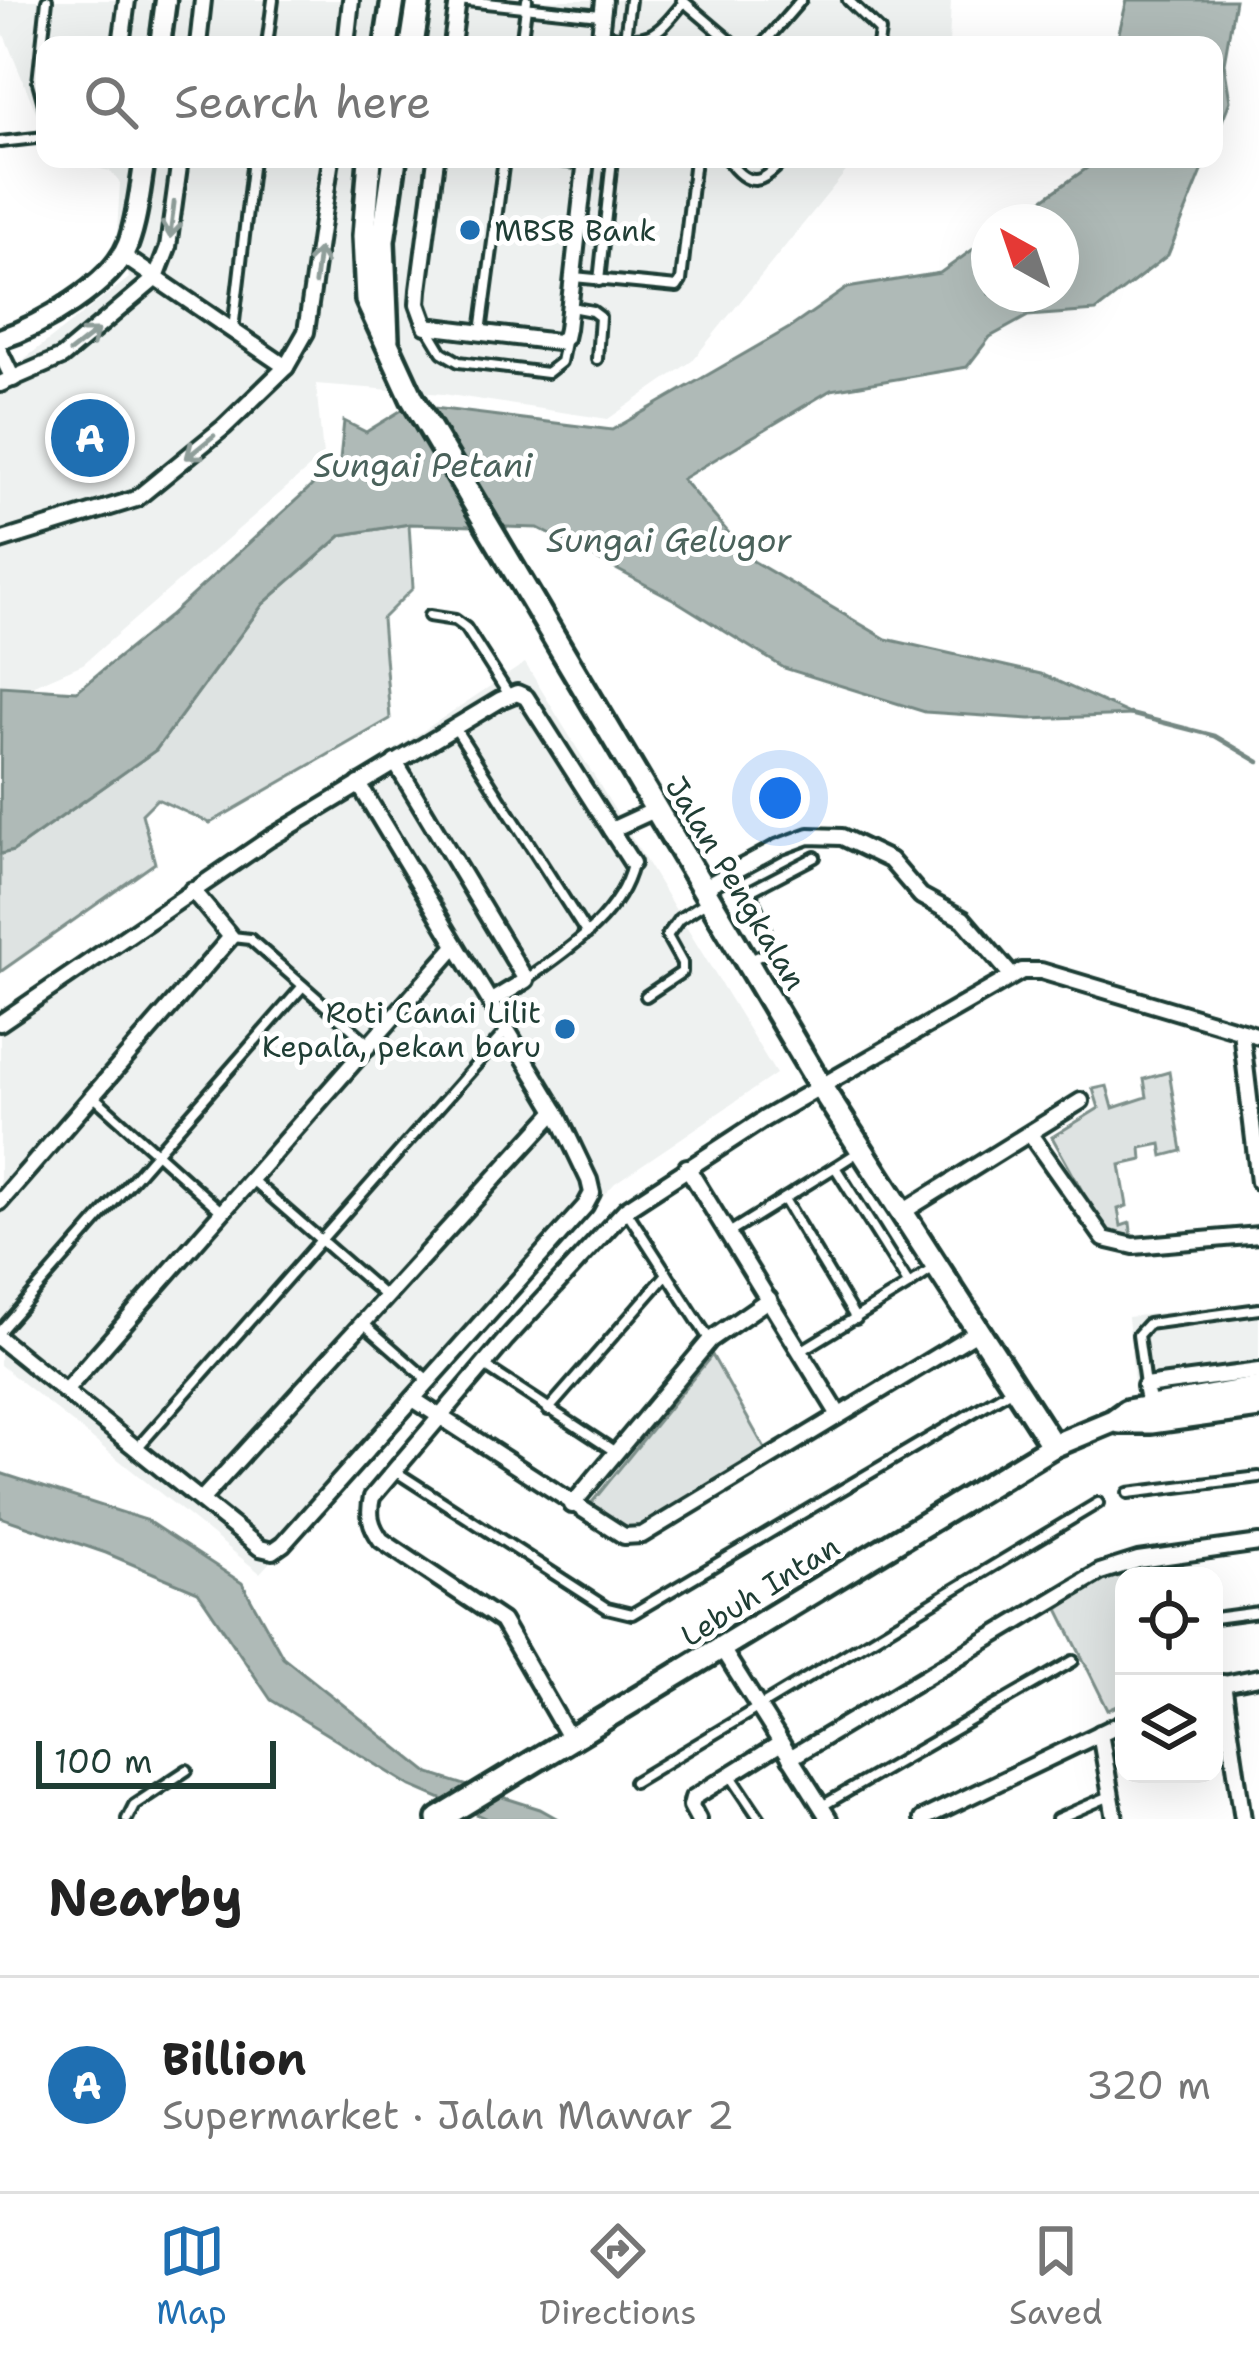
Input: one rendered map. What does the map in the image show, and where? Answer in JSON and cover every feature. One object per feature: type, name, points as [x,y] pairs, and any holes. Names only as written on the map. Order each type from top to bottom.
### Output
[{"type":"main road","points":[[387,36],[393,0]]},
{"type":"main road","points":[[413,36],[419,0]]},
{"type":"main road","name":"Jalan Pengkalan","points":[[369,168],[365,284],[376,326],[412,398],[821,1087],[1053,1446]]},
{"type":"main road","name":"Jalan Pengkalan","points":[[387,340],[383,241],[394,168]]},
{"type":"main road","name":"Lebuh Intan","points":[[443,1817],[1053,1446],[1113,1421],[1147,1396],[1259,1388]]},
{"type":"main road","name":"Lebuh Intan","points":[[1113,1421],[1151,1422],[1259,1407]]},
{"type":"street","points":[[122,36],[127,0]]},
{"type":"street","points":[[161,36],[166,0]]},
{"type":"street","points":[[199,36],[203,0]]},
{"type":"street","points":[[347,36],[351,0]]},
{"type":"street","points":[[453,36],[458,0]]},
{"type":"street","points":[[0,339],[59,312],[122,255],[143,168]]},
{"type":"street","points":[[0,352],[7,381],[62,357],[156,278],[168,247],[179,168]]},
{"type":"street","points":[[0,541],[136,499],[224,427],[286,367],[307,332],[330,168]]},
{"type":"street","points":[[435,168],[418,290],[426,326],[557,341],[565,338],[585,168]]},
{"type":"street","points":[[122,255],[286,367]]},
{"type":"street","points":[[0,1023],[192,890],[509,695],[526,697],[632,863]]},
{"type":"street","points":[[395,762],[526,980],[490,1002]]},
{"type":"street","points":[[0,1335],[260,1548],[273,1551],[585,1206],[592,1192],[556,1111],[358,784]]},
{"type":"street","points":[[611,830],[657,809]]},
{"type":"street","points":[[707,894],[779,847],[809,836],[842,837],[890,860],[921,896],[963,919],[1011,974]]},
{"type":"street","points":[[0,1202],[231,937],[192,890]]},
{"type":"street","points":[[65,1391],[456,946]]},
{"type":"street","points":[[571,1741],[502,1621],[381,1540],[368,1511],[372,1497],[436,1418],[626,1209],[687,1167],[1011,974],[1041,971],[1259,1036]]},
{"type":"street","points":[[1241,1031],[1259,1182]]},
{"type":"street","points":[[901,1213],[1082,1101]]},
{"type":"street","points":[[202,1499],[556,1111]]},
{"type":"street","points":[[1030,1134],[1104,1239],[1134,1246],[1259,1235]]},
{"type":"street","points":[[687,1167],[839,1415]]},
{"type":"street","points":[[572,1505],[710,1340],[769,1299]]},
{"type":"street","points":[[412,1399],[623,1536],[642,1535],[977,1332]]},
{"type":"street","points":[[1147,1396],[1259,1371]]},
{"type":"street","points":[[790,1757],[1100,1572],[1138,1560],[1259,1543]]},
{"type":"street","points":[[722,1648],[825,1813]]},
{"type":"street","points":[[1223,1684],[1259,1677]]},
{"type":"street","points":[[1223,1707],[1242,1814],[1259,1806]]},
{"type":"street","points":[[922,1819],[1115,1726]]},
{"type":"street","points":[[1100,1733],[1115,1819]]},
{"type":"street","points":[[698,1819],[691,1806],[693,1798],[781,1743]]},
{"type":"lane","points":[[43,36],[47,0]]},
{"type":"lane","points":[[268,36],[273,0]]},
{"type":"lane","points":[[458,0],[603,8]]},
{"type":"lane","points":[[626,36],[629,0]]},
{"type":"lane","points":[[770,36],[801,0]]},
{"type":"lane","points":[[848,0],[880,31],[879,36]]},
{"type":"lane","points":[[654,36],[683,1],[724,36]]},
{"type":"lane","points":[[521,36],[526,4]]},
{"type":"lane","points":[[0,142],[36,138]]},
{"type":"lane","points":[[233,331],[253,168]]},
{"type":"lane","points":[[481,334],[503,168]]},
{"type":"lane","points":[[599,280],[611,168]]},
{"type":"lane","points":[[572,277],[670,289],[681,281],[694,168]]},
{"type":"lane","points":[[736,168],[753,181],[768,178],[776,168]]},
{"type":"lane","points":[[570,306],[601,317],[597,358]]},
{"type":"lane","points":[[426,326],[442,352],[459,362],[547,373],[561,362],[565,338]]},
{"type":"lane","points":[[429,616],[454,620],[466,628],[509,695]]},
{"type":"lane","points":[[454,727],[587,934]]},
{"type":"lane","points":[[747,962],[766,953],[771,944],[750,891],[814,857]]},
{"type":"lane","points":[[526,980],[587,934],[620,896],[632,863]]},
{"type":"lane","points":[[646,996],[682,972],[667,936],[707,894]]},
{"type":"lane","points":[[231,937],[250,939],[370,1045]]},
{"type":"lane","points":[[0,1335],[303,986]]},
{"type":"lane","points":[[137,1448],[507,1030]]},
{"type":"lane","points":[[93,1096],[223,1212]]},
{"type":"lane","points":[[728,1233],[861,1151]]},
{"type":"lane","points":[[835,1167],[909,1285]]},
{"type":"lane","points":[[252,1180],[386,1297]]},
{"type":"lane","points":[[784,1199],[856,1318]]},
{"type":"lane","points":[[626,1209],[710,1340]]},
{"type":"lane","points":[[801,1351],[935,1267]]},
{"type":"lane","points":[[548,1410],[667,1274]]},
{"type":"lane","points":[[1147,1396],[1138,1336],[1148,1324],[1259,1309]]},
{"type":"lane","points":[[363,1322],[429,1381]]},
{"type":"lane","points":[[483,1365],[615,1452]]},
{"type":"lane","points":[[393,1471],[607,1608],[632,1614],[1015,1388]]},
{"type":"lane","points":[[1127,1493],[1259,1477]]},
{"type":"lane","points":[[634,1782],[1098,1503]]},
{"type":"lane","points":[[1223,1617],[1259,1612]]},
{"type":"lane","points":[[825,1813],[1073,1661]]},
{"type":"lane","points":[[127,1819],[134,1805],[187,1770]]},
{"type":"lane","points":[[730,1774],[760,1819]]},
{"type":"lane","points":[[1057,1819],[1111,1795]]},
{"type":"shaded area","points":[[0,0],[951,0],[949,36],[36,36],[36,112],[0,25]]},
{"type":"shaded area","points":[[96,168],[849,168],[692,361],[608,419],[443,394],[316,384],[323,456],[83,664],[0,700],[0,369],[14,367],[129,278],[117,232],[120,183],[110,171]]},
{"type":"shaded area","points":[[409,524],[413,588],[382,619],[390,719],[210,823],[157,799],[142,814],[155,863],[0,972],[0,854],[13,851],[156,750],[263,604],[342,535]]},
{"type":"shaded area","points":[[525,663],[776,1074],[615,1183],[260,1573],[0,1365],[0,1013]]},
{"type":"shaded area","points":[[1169,1072],[1182,1151],[1163,1156],[1161,1144],[1141,1148],[1142,1160],[1120,1165],[1127,1206],[1118,1209],[1121,1226],[1130,1223],[1132,1239],[1120,1240],[1104,1230],[1052,1137],[1099,1108],[1093,1089],[1107,1086],[1113,1108],[1147,1097],[1144,1079]]},
{"type":"shaded area","points":[[1259,1301],[1259,1378],[1135,1393],[1128,1317]]},
{"type":"shaded area","points":[[712,1355],[765,1449],[645,1526],[621,1528],[589,1506]]},
{"type":"shaded area","points":[[1115,1577],[1115,1707],[1108,1710],[1058,1609],[1101,1580]]},
{"type":"water","points":[[1127,0],[1235,0],[1224,63],[1230,101],[1223,118],[1223,36],[1118,36]]},
{"type":"water","name":"Sungai Petani","points":[[1087,168],[1203,168],[1168,255],[1096,311],[1028,316],[990,337],[967,367],[831,390],[682,479],[753,561],[886,639],[1041,674],[1132,715],[1030,719],[925,712],[784,668],[673,599],[538,528],[409,524],[342,535],[263,604],[156,750],[13,851],[0,854],[1,686],[77,691],[168,617],[340,460],[344,421],[366,432],[410,405],[612,430],[791,327],[847,288],[940,273],[971,251],[971,312],[1079,312],[1079,204],[1036,204]]},
{"type":"water","points":[[0,1473],[146,1520],[242,1583],[283,1657],[430,1774],[558,1819],[488,1819],[411,1786],[271,1700],[198,1592],[106,1553],[0,1517]]},
{"type":"waterway","name":"Sungai Gelugor","points":[[1130,714],[1215,736],[1259,762]]},
{"type":"place","name":"MBSB Bank","points":[[470,230]]},
{"type":"place","name":"Billion","points":[[90,438]]},
{"type":"place","name":"Roti Canai Lilit Kepala, pekan baru","points":[[565,1029]]}]
